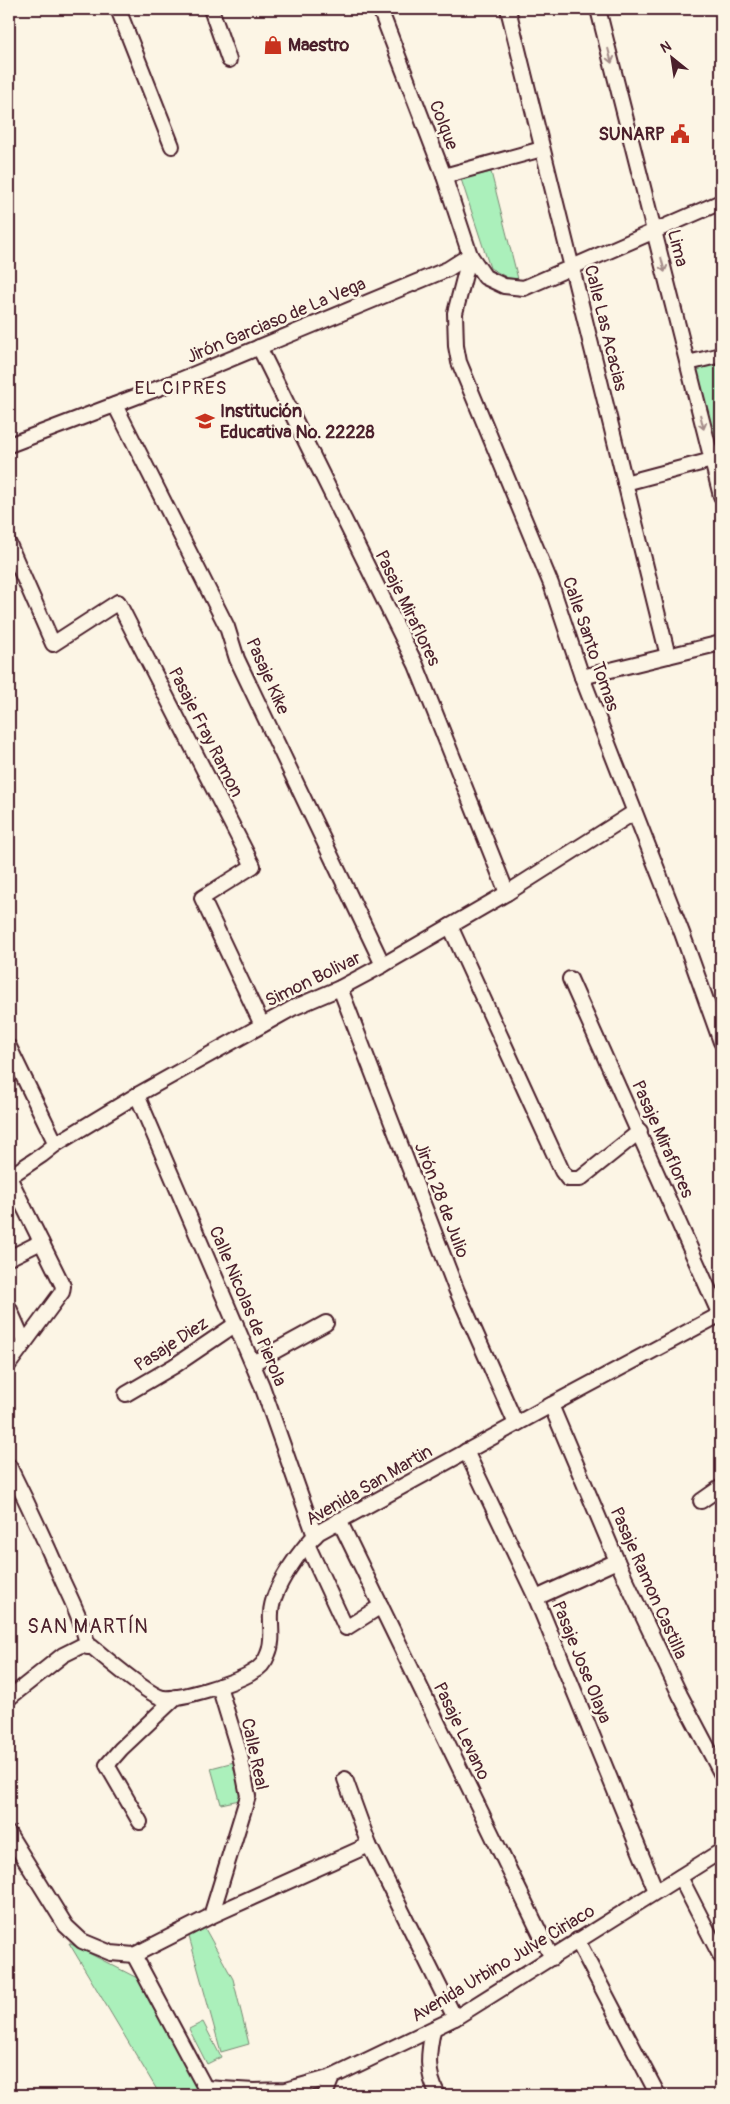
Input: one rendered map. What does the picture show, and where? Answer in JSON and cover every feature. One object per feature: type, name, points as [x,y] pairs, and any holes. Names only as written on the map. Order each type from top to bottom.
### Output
[{"type":"street","points":[[118,9],[172,146]]},
{"type":"street","points":[[211,9],[229,60]]},
{"type":"street","name":"Colque","points":[[380,9],[444,176],[470,255]]},
{"type":"street","name":"Calle Las Acacias","points":[[508,9],[668,656]]},
{"type":"street","name":"Lima","points":[[598,9],[721,496]]},
{"type":"street","points":[[444,176],[542,149]]},
{"type":"street","points":[[470,255],[486,277],[504,286],[524,288],[721,202]]},
{"type":"street","name":"Jirón Garciaso de La Vega","points":[[9,445],[259,347],[448,268],[470,255]]},
{"type":"street","name":"Calle Santo Tomas","points":[[470,255],[455,314],[456,346],[459,362],[551,584],[582,677],[633,812],[682,933],[721,1042]]},
{"type":"street","name":"Pasaje Miraflores","points":[[259,347],[416,665],[507,894]]},
{"type":"street","points":[[688,363],[721,355]]},
{"type":"street","name":"Pasaje Kike","points":[[115,405],[227,627],[238,660],[299,786],[312,820],[383,965]]},
{"type":"street","points":[[626,483],[712,460]]},
{"type":"street","name":"Pasaje Fray Ramon","points":[[9,544],[52,644],[118,602],[253,866],[202,898],[262,1025]]},
{"type":"street","points":[[582,677],[721,643]]},
{"type":"street","name":"Simon Bolivar","points":[[9,1177],[42,1156],[56,1144],[137,1094],[293,1008],[340,988],[383,965],[507,894],[633,812]]},
{"type":"street","points":[[450,926],[562,1171],[568,1179],[580,1180],[640,1131]]},
{"type":"street","name":"Pasaje Miraflores","points":[[570,979],[596,1041],[640,1131],[721,1314]]},
{"type":"street","name":"Jirón 28 de Julio","points":[[340,988],[456,1289],[516,1424]]},
{"type":"street","points":[[9,1047],[56,1144]]},
{"type":"street","name":"Calle Nicolas de Pierola","points":[[137,1094],[253,1363],[311,1540],[346,1628],[381,1606]]},
{"type":"street","points":[[9,1177],[63,1286],[62,1292],[9,1364]]},
{"type":"street","points":[[9,1258],[41,1242]]},
{"type":"street","points":[[9,1308],[24,1342]]},
{"type":"street","name":"Avenida San Martin","points":[[88,1647],[92,1647],[162,1698],[219,1686],[250,1674],[261,1666],[269,1654],[271,1638],[270,1612],[273,1597],[311,1540],[339,1520],[721,1314]]},
{"type":"street","points":[[253,1363],[326,1322]]},
{"type":"street","name":"Pasaje Diez","points":[[126,1394],[174,1366],[236,1324]]},
{"type":"street","name":"Pasaje Ramon Castilla","points":[[551,1404],[617,1561],[680,1695],[721,1772]]},
{"type":"street","name":"Pasaje Jose Olaya","points":[[466,1451],[536,1598],[656,1891]]},
{"type":"street","points":[[9,1466],[78,1615],[85,1632],[88,1647],[81,1646],[63,1655],[9,1698]]},
{"type":"street","points":[[701,1500],[721,1487]]},
{"type":"street","name":"Pasaje Levano","points":[[339,1520],[552,1958]]},
{"type":"street","points":[[536,1598],[617,1561]]},
{"type":"street","name":"Calle Real","points":[[211,1916],[248,1796],[240,1755],[219,1686]]},
{"type":"street","points":[[140,1822],[107,1765],[176,1696]]},
{"type":"street","points":[[345,1779],[369,1845],[454,2018]]},
{"type":"street","points":[[9,1834],[66,1926],[82,1941],[110,1953],[134,1955],[211,1916],[369,1845]]},
{"type":"street","name":"Avenida Urbino Julve Ciriaco","points":[[207,2092],[286,2090],[332,2077],[433,2030],[552,1958],[577,1940],[721,1851]]},
{"type":"street","points":[[680,1877],[721,1957]]},
{"type":"street","points":[[577,1940],[658,2095]]},
{"type":"street","points":[[134,1955],[207,2092]]},
{"type":"street","points":[[433,2030],[429,2052],[429,2069],[438,2095]]},
{"type":"street","points":[[325,2095],[332,2077]]},
{"type":"green space","points":[[491,172],[518,279],[508,278],[490,268],[461,179]]},
{"type":"green space","points":[[721,363],[721,448],[716,450],[696,369]]},
{"type":"green space","points":[[234,1762],[244,1799],[221,1804],[211,1768]]},
{"type":"green space","points":[[203,1925],[233,1979],[249,2044],[221,2052],[188,1933]]},
{"type":"green space","points":[[69,1943],[143,1981],[201,2095],[160,2095]]},
{"type":"green space","points":[[203,2022],[221,2057],[207,2064],[189,2029]]},
{"type":"place","name":"Maestro","points":[[273,45]]},
{"type":"place","name":"SUNARP","points":[[680,134]]},
{"type":"place","name":"Institución Educativa No. 22228","points":[[205,421]]},
{"type":"district","name":"EL CIPRES","points":[[181,387]]},
{"type":"district","name":"SAN MARTÍN","points":[[88,1626]]}]
